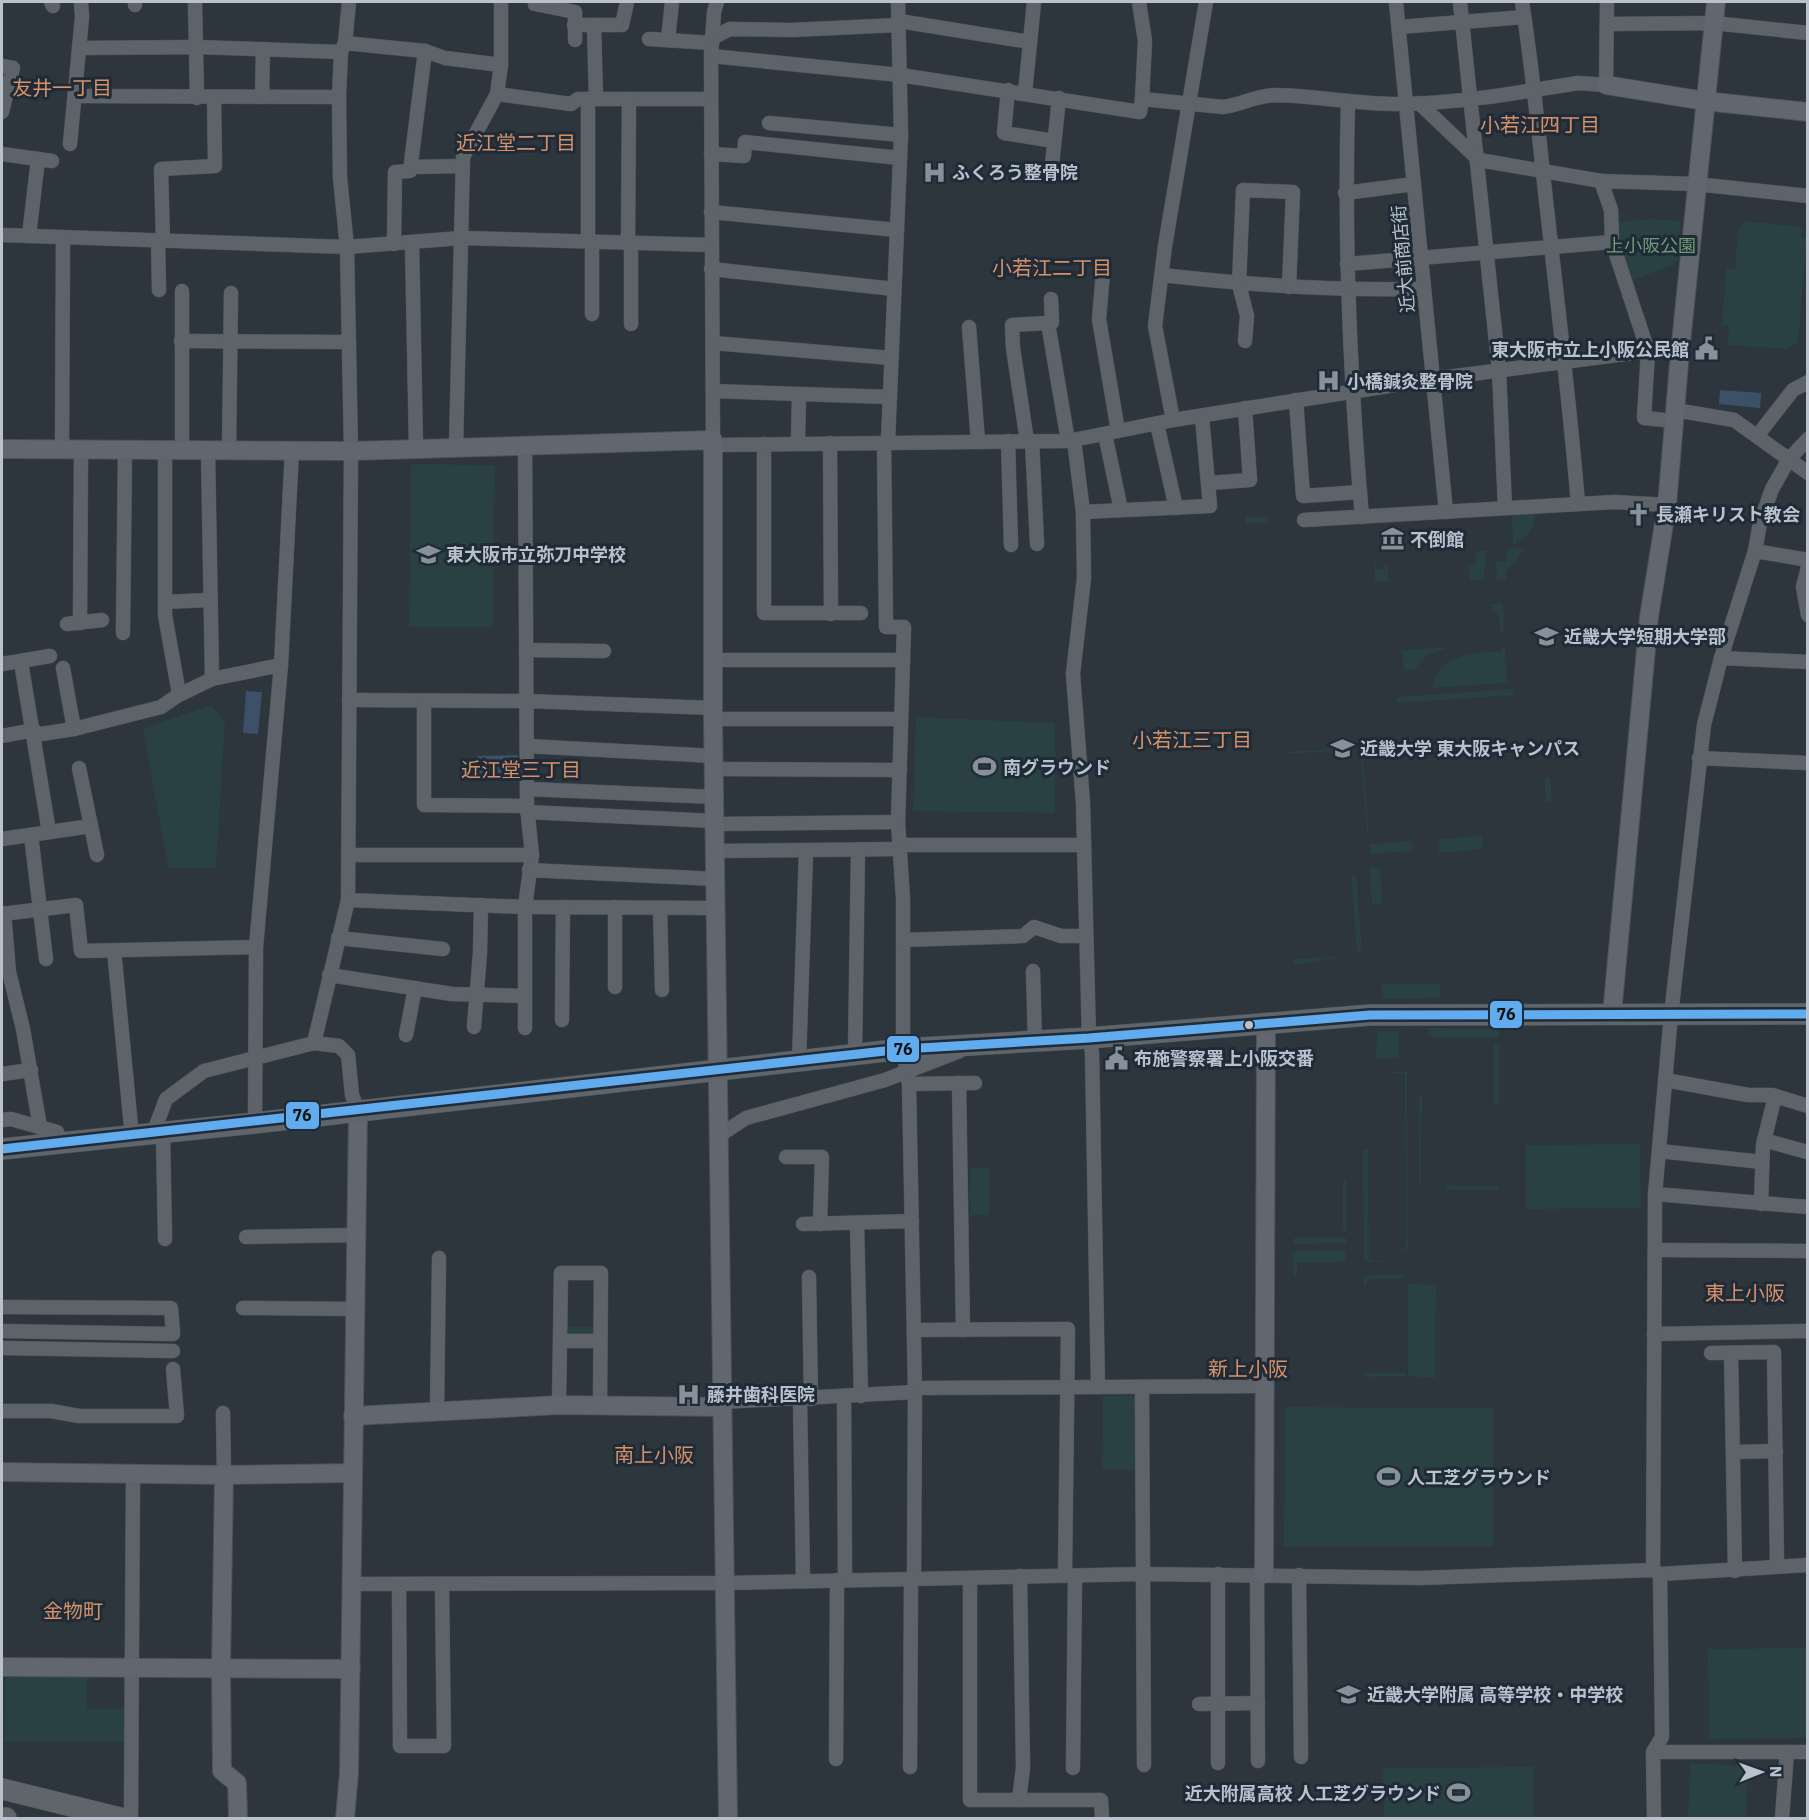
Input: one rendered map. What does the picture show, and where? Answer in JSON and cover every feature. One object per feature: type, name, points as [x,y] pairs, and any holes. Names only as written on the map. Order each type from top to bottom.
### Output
[{"type":"main road","points":[[2,1149],[132,1137],[903,1049],[1089,1038],[1370,1015],[1808,1014]]},
{"type":"main road","points":[[2,1789],[120,1818]]},
{"type":"street","points":[[70,144],[82,17],[81,2]]},
{"type":"street","points":[[195,2],[197,98]]},
{"type":"street","points":[[314,1043],[348,900],[351,452],[347,247],[340,178],[339,97],[349,2]]},
{"type":"street","points":[[456,447],[463,157],[497,94],[501,65],[501,2]]},
{"type":"street","points":[[535,2],[535,4],[575,12],[575,40]]},
{"type":"street","points":[[574,25],[622,25],[627,2]]},
{"type":"street","points":[[668,40],[672,2]]},
{"type":"street","points":[[717,2],[712,46],[711,99],[713,660],[728,1818]]},
{"type":"street","points":[[898,2],[901,135],[886,442],[886,627],[904,627],[898,822],[903,940],[903,1049],[908,1077],[915,1390],[910,1767]]},
{"type":"street","points":[[1025,93],[1034,2]]},
{"type":"street","points":[[650,39],[712,46],[1008,90],[1140,112],[1145,41],[1139,2]]},
{"type":"street","points":[[1173,420],[1155,326],[1206,2]]},
{"type":"street","name":"近大前商店街","points":[[1396,2],[1412,103],[1414,184],[1446,512]]},
{"type":"street","points":[[1460,2],[1479,160],[1499,370],[1505,508]]},
{"type":"street","points":[[1522,2],[1536,90],[1543,172],[1566,362],[1578,504]]},
{"type":"street","points":[[1606,85],[1607,2]]},
{"type":"street","points":[[1612,1014],[1649,617],[1667,505],[1696,183],[1716,2]]},
{"type":"street","points":[[1399,27],[1524,17]]},
{"type":"street","points":[[712,46],[730,29],[792,30],[899,23],[1030,42]]},
{"type":"street","points":[[1607,24],[1713,23],[1808,33]]},
{"type":"street","points":[[592,314],[590,242],[594,25]]},
{"type":"street","points":[[79,48],[343,48],[424,51],[445,58],[501,65]]},
{"type":"street","points":[[262,98],[263,49]]},
{"type":"street","points":[[394,244],[395,172],[410,171],[411,167],[424,51]]},
{"type":"street","points":[[2,66],[13,68],[2,112]]},
{"type":"street","points":[[1142,99],[1234,106],[1253,97],[1275,95],[1348,103],[1412,103],[1536,90],[1578,83],[1606,85],[1706,101],[1808,112]]},
{"type":"street","points":[[1008,90],[1004,133],[1054,141]]},
{"type":"street","points":[[497,94],[571,104],[578,99],[711,99]]},
{"type":"street","points":[[75,96],[339,97]]},
{"type":"street","points":[[159,290],[161,169],[215,166],[214,98]]},
{"type":"street","points":[[1052,165],[1059,98]]},
{"type":"street","points":[[629,99],[629,243],[632,324]]},
{"type":"street","points":[[1348,103],[1345,192],[1347,290],[1362,517]]},
{"type":"street","points":[[1412,103],[1479,160],[1601,181],[1696,183],[1808,196]]},
{"type":"street","points":[[769,123],[901,135]]},
{"type":"street","points":[[711,154],[744,156],[746,142],[900,158]]},
{"type":"street","points":[[2,154],[45,160],[29,236]]},
{"type":"street","points":[[411,167],[463,166]]},
{"type":"street","points":[[1601,181],[1611,210],[1612,242],[1648,351],[1644,418],[1675,416],[1734,420],[1808,473]]},
{"type":"street","points":[[1345,192],[1414,184]]},
{"type":"street","points":[[1245,341],[1247,316],[1239,284],[1243,190],[1293,192],[1289,287]]},
{"type":"street","points":[[711,212],[897,230]]},
{"type":"street","points":[[2,235],[347,247],[461,238],[711,245]]},
{"type":"street","points":[[62,450],[63,238]]},
{"type":"street","points":[[1347,264],[1612,242]]},
{"type":"street","points":[[412,243],[416,448]]},
{"type":"street","points":[[711,269],[894,289]]},
{"type":"street","points":[[1103,273],[1099,319],[1121,510]]},
{"type":"street","points":[[1162,274],[1239,284],[1289,287],[1347,290],[1424,289]]},
{"type":"street","points":[[179,694],[165,615],[165,602],[182,291]]},
{"type":"street","points":[[229,450],[231,293]]},
{"type":"street","points":[[1037,544],[1030,441],[1013,348],[1012,325],[1052,322],[1052,299]]},
{"type":"street","points":[[1048,323],[1083,512],[1084,578],[1073,674],[1084,846],[1089,1038],[1092,1052],[1098,1387]]},
{"type":"street","points":[[969,327],[978,441]]},
{"type":"street","points":[[181,341],[349,342]]},
{"type":"street","points":[[712,343],[891,358]]},
{"type":"street","points":[[2,449],[351,452],[525,444],[713,442],[798,444],[1071,440],[1173,420],[1433,379],[1648,351],[1680,352]]},
{"type":"street","points":[[1757,436],[1793,390],[1808,382]]},
{"type":"street","points":[[713,391],[890,397]]},
{"type":"street","points":[[798,444],[799,394]]},
{"type":"street","points":[[1296,400],[1304,496],[1360,492]]},
{"type":"street","points":[[1209,483],[1250,480],[1245,408]]},
{"type":"street","points":[[1083,512],[1210,506],[1202,417]]},
{"type":"street","points":[[1157,424],[1176,507]]},
{"type":"street","points":[[1654,1818],[1653,1752],[1662,1737],[1656,1572],[1655,1194],[1671,1015],[1707,708],[1755,551],[1760,523],[1772,489],[1789,459],[1808,439]]},
{"type":"street","points":[[1008,441],[1011,545]]},
{"type":"street","points":[[830,443],[831,614]]},
{"type":"street","points":[[525,444],[527,809],[532,855],[528,870],[525,907],[525,1028]]},
{"type":"street","points":[[764,444],[764,613],[861,613]]},
{"type":"street","points":[[81,450],[74,624],[102,621]]},
{"type":"street","points":[[123,633],[125,450]]},
{"type":"street","points":[[208,450],[212,679]]},
{"type":"street","points":[[255,1123],[256,946],[281,665],[292,450]]},
{"type":"street","points":[[1304,520],[1578,504],[1667,505]]},
{"type":"street","points":[[1010,524],[1036,524]]},
{"type":"street","points":[[1755,551],[1808,560]]},
{"type":"street","points":[[1808,567],[1803,587],[1808,615]]},
{"type":"street","points":[[165,602],[209,600]]},
{"type":"street","points":[[526,650],[604,651]]},
{"type":"street","points":[[2,664],[50,656]]},
{"type":"street","points":[[1721,658],[1808,662]]},
{"type":"street","points":[[713,660],[903,660]]},
{"type":"street","points":[[21,662],[49,832]]},
{"type":"street","points":[[2,736],[74,729],[160,707],[179,694],[212,679],[281,665]]},
{"type":"street","points":[[63,668],[74,729]]},
{"type":"street","points":[[349,700],[526,701],[714,713],[901,719]]},
{"type":"street","points":[[424,701],[424,805],[527,809],[715,823],[898,822]]},
{"type":"street","points":[[527,746],[714,762],[900,770]]},
{"type":"street","points":[[1700,758],[1808,763]]},
{"type":"street","points":[[79,768],[97,855]]},
{"type":"street","points":[[527,789],[715,797]]},
{"type":"street","points":[[2,839],[91,826]]},
{"type":"street","points":[[31,835],[46,959]]},
{"type":"street","points":[[716,851],[806,852],[899,847],[1084,846]]},
{"type":"street","points":[[855,1054],[858,850]]},
{"type":"street","points":[[799,1061],[806,852]]},
{"type":"street","points":[[349,855],[532,855]]},
{"type":"street","points":[[528,870],[716,879]]},
{"type":"street","points":[[348,900],[525,907],[716,908]]},
{"type":"street","points":[[40,1127],[31,1070],[9,972],[3,914],[76,905],[81,951],[256,946]]},
{"type":"street","points":[[474,1027],[481,905]]},
{"type":"street","points":[[562,1020],[563,907]]},
{"type":"street","points":[[615,908],[615,987]]},
{"type":"street","points":[[660,908],[662,990]]},
{"type":"street","points":[[903,940],[1023,936],[1034,927],[1061,936],[1086,936]]},
{"type":"street","points":[[338,938],[443,949]]},
{"type":"street","points":[[114,950],[132,1137]]},
{"type":"street","points":[[1033,971],[1035,1041]]},
{"type":"street","points":[[329,975],[452,994],[525,996]]},
{"type":"street","points":[[406,1035],[416,988]]},
{"type":"street","points":[[1258,1761],[1265,1386],[1266,1024]]},
{"type":"street","points":[[165,1239],[158,1134],[166,1099],[204,1071],[255,1060],[314,1043],[339,1046],[348,1055],[352,1095],[358,1111],[351,1669],[349,1773],[345,1818]]},
{"type":"street","points":[[908,1077],[979,1044]]},
{"type":"street","points":[[2,1074],[31,1070]]},
{"type":"street","points":[[720,1135],[746,1118],[885,1080],[908,1077],[975,1083]]},
{"type":"street","points":[[1665,1080],[1748,1095],[1775,1096],[1808,1106]]},
{"type":"street","points":[[959,1083],[963,1329]]},
{"type":"street","points":[[1761,1204],[1764,1140],[1775,1096]]},
{"type":"street","points":[[2,1120],[10,1119],[57,1132],[62,1143]]},
{"type":"street","points":[[1764,1140],[1807,1152]]},
{"type":"street","points":[[1659,1151],[1762,1162]]},
{"type":"street","points":[[786,1157],[822,1157],[820,1224]]},
{"type":"street","points":[[1655,1194],[1808,1207]]},
{"type":"street","points":[[803,1224],[912,1221]]},
{"type":"street","points":[[857,1223],[861,1396]]},
{"type":"street","points":[[246,1237],[358,1235]]},
{"type":"street","points":[[1655,1250],[1808,1251]]},
{"type":"street","points":[[437,1411],[439,1258]]},
{"type":"street","points":[[559,1405],[561,1273],[601,1273],[600,1405]]},
{"type":"street","points":[[803,1580],[809,1277]]},
{"type":"street","points":[[2,1307],[171,1308],[173,1334],[2,1331]]},
{"type":"street","points":[[243,1308],[356,1309]]},
{"type":"street","points":[[914,1330],[1068,1329],[1073,1768]]},
{"type":"street","points":[[1654,1334],[1805,1331]]},
{"type":"street","points":[[560,1341],[600,1341]]},
{"type":"street","points":[[2,1348],[173,1351]]},
{"type":"street","points":[[1711,1353],[1774,1352],[1777,1566]]},
{"type":"street","points":[[1731,1353],[1735,1570]]},
{"type":"street","points":[[2,1411],[51,1411],[79,1416],[177,1416],[173,1369]]},
{"type":"street","points":[[353,1416],[559,1405],[722,1405],[915,1390],[1265,1386]]},
{"type":"street","points":[[1142,1387],[1144,1765]]},
{"type":"street","points":[[836,1759],[844,1397]]},
{"type":"street","points":[[222,1413],[224,1475],[222,1771],[237,1783],[238,1818]]},
{"type":"street","points":[[1733,1452],[1776,1451]]},
{"type":"street","points":[[2,1472],[224,1475],[352,1473]]},
{"type":"street","points":[[131,1818],[133,1474]]},
{"type":"street","points":[[352,1584],[726,1582],[1143,1574],[1432,1578],[1735,1570],[1808,1564]]},
{"type":"street","points":[[1218,1574],[1218,1763]]},
{"type":"street","points":[[1299,1575],[1301,1757]]},
{"type":"street","points":[[1019,1800],[1023,1768],[1020,1576]]},
{"type":"street","points":[[970,1578],[970,1800],[1101,1800],[1101,1818]]},
{"type":"street","points":[[399,1584],[400,1746],[444,1746],[442,1584]]},
{"type":"street","points":[[2,1666],[351,1669]]},
{"type":"street","points":[[1199,1704],[1258,1702]]},
{"type":"street","points":[[1653,1752],[1808,1752]]},
{"type":"street","points":[[1782,1818],[1787,1752]]},
{"type":"green space","name":"上小阪公園","points":[[1651,219],[1680,221],[1678,261],[1673,261],[1673,265],[1630,281],[1617,242],[1617,222]]},
{"type":"green space","points":[[1744,221],[1803,227],[1801,238],[1807,239],[1798,343],[1787,349],[1728,345],[1729,326],[1722,326],[1726,269],[1735,269],[1738,229]]},
{"type":"green space","points":[[411,464],[495,465],[493,627],[409,627]]},
{"type":"green space","points":[[1535,514],[1529,533],[1513,545],[1512,515]]},
{"type":"green space","points":[[1246,517],[1265,517],[1272,523],[1246,523]]},
{"type":"green space","points":[[1525,548],[1506,572],[1506,579],[1500,579],[1497,583],[1496,562],[1507,561],[1507,549]]},
{"type":"green space","points":[[1477,551],[1487,551],[1483,580],[1469,581],[1468,566],[1475,565]]},
{"type":"green space","points":[[1374,561],[1378,569],[1385,569],[1385,563],[1387,563],[1389,582],[1375,582]]},
{"type":"green space","points":[[1503,603],[1504,631],[1501,631],[1498,615],[1489,604]]},
{"type":"green space","points":[[1450,647],[1426,655],[1415,669],[1404,670],[1402,650]]},
{"type":"green space","points":[[1502,647],[1505,647],[1507,683],[1432,688],[1442,668],[1450,662],[1469,655],[1502,651]]},
{"type":"green space","points":[[1513,689],[1514,695],[1397,703],[1396,697]]},
{"type":"green space","points":[[211,705],[225,722],[216,868],[168,868],[143,729]]},
{"type":"green space","name":"南グラウンド","points":[[916,717],[1055,723],[1055,813],[913,811]]},
{"type":"green space","points":[[1343,748],[1346,756],[1339,756],[1338,751],[1286,754],[1286,752]]},
{"type":"green space","points":[[1362,748],[1369,833],[1367,833],[1360,749]]},
{"type":"green space","points":[[1550,777],[1552,801],[1546,801],[1544,778]]},
{"type":"green space","points":[[1482,836],[1483,849],[1439,853],[1438,839]]},
{"type":"green space","points":[[1412,841],[1413,851],[1371,854],[1370,844]]},
{"type":"green space","points":[[1380,867],[1382,904],[1372,905],[1370,868]]},
{"type":"green space","points":[[1351,875],[1356,875],[1362,951],[1357,952]]},
{"type":"green space","points":[[1345,956],[1293,965],[1294,959]]},
{"type":"green space","points":[[1382,984],[1440,984],[1440,998],[1382,999]]},
{"type":"green space","points":[[1428,1028],[1499,1029],[1499,1038],[1428,1037]]},
{"type":"green space","points":[[1377,1031],[1399,1031],[1399,1058],[1376,1058]]},
{"type":"green space","points":[[1494,1044],[1499,1044],[1499,1104],[1494,1104]]},
{"type":"green space","points":[[1383,1072],[1407,1072],[1408,1251],[1392,1249],[1406,1249],[1405,1074]]},
{"type":"green space","points":[[1419,1095],[1422,1095],[1421,1184],[1419,1184]]},
{"type":"green space","points":[[1640,1144],[1641,1208],[1526,1209],[1525,1145]]},
{"type":"green space","points":[[1363,1150],[1368,1150],[1369,1260],[1391,1262],[1366,1262],[1364,1260]]},
{"type":"green space","points":[[970,1168],[989,1168],[989,1215],[970,1215]]},
{"type":"green space","points":[[1343,1180],[1346,1180],[1346,1231],[1343,1231]]},
{"type":"green space","points":[[1447,1185],[1498,1186],[1498,1190],[1447,1190]]},
{"type":"green space","points":[[1294,1238],[1346,1238],[1346,1243],[1294,1244]]},
{"type":"green space","points":[[1346,1250],[1346,1262],[1297,1263],[1297,1276],[1293,1276],[1292,1251]]},
{"type":"green space","points":[[1364,1275],[1405,1275],[1405,1278],[1367,1279],[1367,1285],[1364,1285]]},
{"type":"green space","points":[[1408,1284],[1436,1285],[1435,1378],[1408,1376]]},
{"type":"green space","points":[[567,1326],[594,1327],[594,1338],[567,1338]]},
{"type":"green space","points":[[1363,1373],[1406,1373],[1406,1376],[1363,1377]]},
{"type":"green space","points":[[1103,1396],[1137,1396],[1136,1470],[1102,1469]]},
{"type":"green space","name":"人工芝グラウンド","points":[[1285,1407],[1493,1408],[1493,1546],[1284,1546]]},
{"type":"green space","points":[[1807,1648],[1807,1738],[1709,1739],[1708,1649]]},
{"type":"green space","points":[[8,1677],[87,1677],[87,1709],[124,1709],[125,1742],[4,1742],[5,1680]]},
{"type":"green space","points":[[1690,1763],[1748,1766],[1746,1818],[1688,1818]]},
{"type":"green space","name":"近大附属高校 人工芝グラウンド","points":[[1534,1767],[1534,1818],[1384,1818],[1383,1768]]},
{"type":"water","points":[[1720,390],[1761,393],[1760,408],[1719,404]]},
{"type":"water","points":[[246,691],[262,692],[258,734],[243,733]]},
{"type":"water","points":[[518,755],[519,776],[477,778],[477,756]]},
{"type":"transit line","name":"76","points":[[2,1149],[903,1049],[1089,1038],[1370,1015],[1808,1014]]},
{"type":"place","name":"ふくろう整骨院","points":[[934,172]]},
{"type":"place","name":"東大阪市立上小阪公民館","points":[[1707,349]]},
{"type":"place","name":"小橋鍼灸整骨院","points":[[1329,381]]},
{"type":"place","name":"長瀬キリスト教会","points":[[1638,514]]},
{"type":"place","name":"不倒館","points":[[1392,539]]},
{"type":"place","name":"東大阪市立弥刀中学校","points":[[428,554]]},
{"type":"place","name":"近畿大学短期大学部","points":[[1546,636]]},
{"type":"place","name":"近畿大学 東大阪キャンパス","points":[[1342,748]]},
{"type":"place","name":"南グラウンド","points":[[985,767]]},
{"type":"place","name":"布施警察署上小阪交番","points":[[1116,1058]]},
{"type":"place","name":"藤井歯科医院","points":[[689,1394]]},
{"type":"place","name":"人工芝グラウンド","points":[[1389,1477]]},
{"type":"place","name":"近畿大学附属 高等学校・中学校","points":[[1349,1694]]},
{"type":"place","name":"近大附属高校 人工芝グラウンド","points":[[1459,1793]]},
{"type":"district","name":"友井一丁目","points":[[62,87]]},
{"type":"district","name":"小若江四丁目","points":[[1540,124]]},
{"type":"district","name":"近江堂二丁目","points":[[516,142]]},
{"type":"district","name":"小若江二丁目","points":[[1052,267]]},
{"type":"district","name":"小若江三丁目","points":[[1192,739]]},
{"type":"district","name":"近江堂三丁目","points":[[521,769]]},
{"type":"district","name":"東上小阪","points":[[1745,1292]]},
{"type":"district","name":"新上小阪","points":[[1248,1368]]},
{"type":"district","name":"南上小阪","points":[[654,1454]]},
{"type":"district","name":"金物町","points":[[73,1610]]}]
